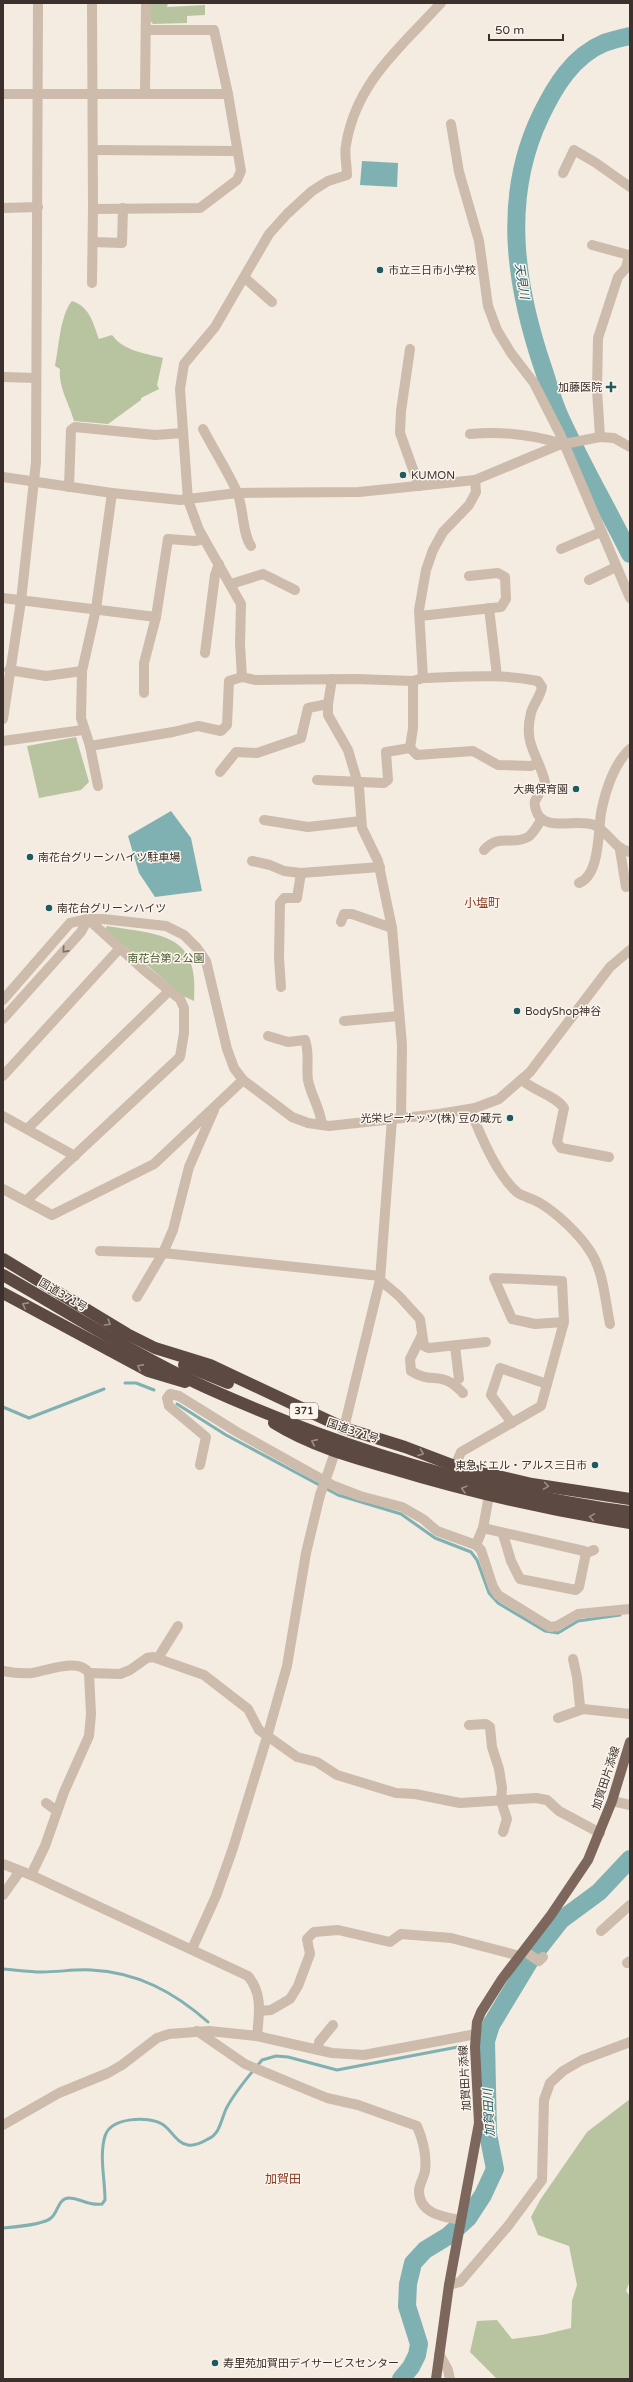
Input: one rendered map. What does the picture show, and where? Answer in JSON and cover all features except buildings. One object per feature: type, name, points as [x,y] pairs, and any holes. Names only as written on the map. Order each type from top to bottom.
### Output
[{"type":"highway","name":"371","points":[[3,1259],[127,1334],[155,1348],[210,1366],[318,1418]]},
{"type":"highway","name":"国道371号","points":[[3,1275],[149,1358],[204,1386],[325,1436],[429,1469],[522,1493],[604,1509],[630,1512]]},
{"type":"highway","name":"371","points":[[3,1293],[148,1371],[335,1452],[489,1496],[563,1512],[630,1523]]},
{"type":"highway","name":"371","points":[[149,1358],[186,1366],[265,1400],[318,1418],[355,1433],[406,1447],[456,1466],[532,1484],[630,1499]]},
{"type":"highway","name":"371","points":[[163,1377],[204,1386]]},
{"type":"highway","name":"371","points":[[240,1402],[282,1428]]},
{"type":"highway","points":[[355,1433],[429,1469]]},
{"type":"main road","name":"加賀田片添線","points":[[436,2379],[456,2239],[457,2219],[464,2205],[478,2123],[476,2034],[481,2012],[588,1860],[612,1802],[630,1742]]},
{"type":"street","points":[[3,719],[4,692],[21,600],[34,481],[38,207],[38,3]]},
{"type":"street","points":[[92,3],[92,283]]},
{"type":"street","points":[[145,94],[146,3]]},
{"type":"street","points":[[242,677],[240,644],[241,604],[231,584],[198,530],[188,500],[180,389],[184,364],[215,327],[246,278],[269,234],[287,214],[317,188],[328,181],[347,175],[346,146],[354,115],[367,87],[377,72],[441,3]]},
{"type":"street","points":[[93,209],[200,208],[237,180],[241,171],[228,94],[214,30],[146,30]]},
{"type":"street","points":[[3,94],[228,94]]},
{"type":"street","points":[[451,124],[459,172],[479,241],[488,306],[497,330],[511,353],[534,383],[565,443],[601,532],[630,598]]},
{"type":"street","points":[[93,150],[237,151]]},
{"type":"street","points":[[563,173],[574,150],[596,162],[630,187]]},
{"type":"street","points":[[3,208],[38,207]]},
{"type":"street","points":[[93,242],[122,243],[123,208]]},
{"type":"street","points":[[592,245],[630,255],[626,268],[618,277],[598,338],[596,376],[596,438]]},
{"type":"street","points":[[246,278],[272,302]]},
{"type":"street","points":[[410,349],[401,411],[400,433],[419,486]]},
{"type":"street","points":[[3,377],[36,378]]},
{"type":"street","points":[[70,486],[71,430],[75,427],[155,434],[183,433]]},
{"type":"street","points":[[203,429],[237,493],[244,519],[246,539],[251,546]]},
{"type":"street","points":[[470,434],[519,434],[565,443]]},
{"type":"street","points":[[3,477],[112,493],[188,500],[237,493],[359,492],[475,480],[565,443],[596,438],[614,438],[630,447]]},
{"type":"street","points":[[410,748],[418,680],[420,616],[426,570],[433,550],[443,532],[469,505],[476,492],[475,480]]},
{"type":"street","points":[[98,786],[90,746],[83,730],[81,718],[82,671],[96,609],[112,493]]},
{"type":"street","points":[[560,549],[601,532]]},
{"type":"street","points":[[144,693],[144,663],[156,617],[168,539],[195,541],[204,539]]},
{"type":"street","points":[[205,653],[215,574],[219,564]]},
{"type":"street","points":[[589,580],[616,567]]},
{"type":"street","points":[[420,616],[501,607],[506,599],[505,577],[498,573],[468,576]]},
{"type":"street","points":[[231,584],[264,574],[295,590]]},
{"type":"street","points":[[3,598],[156,617]]},
{"type":"street","points":[[489,608],[497,676]]},
{"type":"street","points":[[9,670],[46,676],[82,671]]},
{"type":"street","points":[[90,746],[173,732],[198,726],[221,731],[226,726],[229,681],[242,677],[278,680],[418,680],[497,676],[538,681],[542,687],[540,698],[531,710],[528,738],[545,782],[534,803],[536,812],[542,820],[550,823],[589,823],[600,828],[625,851],[626,887]]},
{"type":"street","points":[[332,679],[328,704],[328,715],[348,750],[357,782],[361,821],[380,867],[392,928],[403,1078],[397,1118],[380,1278],[344,1428]]},
{"type":"street","points":[[220,772],[236,752],[258,753],[301,738],[308,708],[328,704]]},
{"type":"street","points":[[3,741],[83,730]]},
{"type":"street","points":[[410,748],[417,755],[473,751],[498,765],[531,766],[538,763]]},
{"type":"street","points":[[317,780],[384,783],[388,780],[386,752],[410,748]]},
{"type":"street","points":[[579,883],[584,882],[593,865],[598,845],[601,814],[608,786],[622,758],[630,749]]},
{"type":"street","points":[[264,820],[308,827],[361,821]]},
{"type":"street","points":[[484,850],[500,839],[520,840],[529,837],[542,820]]},
{"type":"street","points":[[252,861],[270,865],[284,871],[301,872],[380,867]]},
{"type":"street","points":[[281,987],[279,958],[280,903],[284,898],[297,898],[301,872]]},
{"type":"street","points":[[341,922],[344,914],[352,914],[392,928]]},
{"type":"street","points":[[26,1201],[180,1057],[184,1033],[184,1008],[180,999],[88,919]]},
{"type":"street","points":[[3,1019],[81,932],[88,919]]},
{"type":"street","points":[[3,1000],[70,924],[88,919],[166,926],[184,935],[197,948],[206,961],[232,1062],[243,1080],[292,1117],[329,1126],[470,1109],[499,1099],[530,1072],[610,967],[630,950]]},
{"type":"street","points":[[3,1076],[120,948]]},
{"type":"street","points":[[27,1129],[169,991]]},
{"type":"street","points":[[344,1021],[399,1016]]},
{"type":"street","points":[[268,1036],[288,1042],[305,1040],[307,1047],[308,1081],[321,1113],[322,1125]]},
{"type":"street","points":[[3,1189],[52,1215],[154,1164],[243,1080]]},
{"type":"street","points":[[522,1080],[529,1086],[560,1102],[564,1108],[557,1142],[561,1148],[609,1157]]},
{"type":"street","points":[[137,1297],[163,1254],[173,1230],[189,1167],[216,1107]]},
{"type":"street","points":[[470,1109],[479,1131],[507,1181],[519,1193],[540,1203],[558,1216],[590,1250],[598,1264],[610,1324]]},
{"type":"street","points":[[3,1116],[75,1156]]},
{"type":"street","points":[[100,1251],[163,1254],[380,1278],[420,1319],[424,1346],[429,1348],[486,1342]]},
{"type":"street","points":[[456,1466],[461,1452],[541,1406],[564,1322],[562,1281],[494,1278],[512,1319],[535,1324],[564,1322]]},
{"type":"street","points":[[422,1335],[410,1360],[411,1371],[424,1378],[439,1377],[447,1379],[463,1393]]},
{"type":"street","points":[[455,1346],[459,1379]]},
{"type":"street","points":[[512,1423],[491,1395],[500,1368],[547,1384]]},
{"type":"street","points":[[200,1465],[206,1437],[169,1406],[166,1398],[170,1394],[179,1396],[237,1432],[334,1486],[360,1496],[402,1507],[423,1519],[437,1531],[476,1545],[482,1554],[493,1587],[498,1595],[550,1627],[557,1626],[578,1614],[630,1609]]},
{"type":"street","points":[[192,1949],[216,1896],[233,1848],[267,1737],[287,1666],[306,1553],[320,1495],[335,1452]]},
{"type":"street","points":[[476,1545],[483,1528],[489,1496]]},
{"type":"street","points":[[483,1528],[503,1534],[590,1552],[579,1587],[576,1590],[520,1578],[511,1561],[503,1534]]},
{"type":"street","points":[[158,1658],[178,1626]]},
{"type":"street","points":[[3,1672],[32,1673],[67,1666],[81,1667],[89,1673],[120,1674],[130,1670],[147,1658],[158,1658],[204,1676],[248,1709],[259,1730],[267,1737],[297,1757],[317,1762],[337,1775],[396,1793],[415,1794],[460,1803],[536,1798],[547,1800],[559,1810],[600,1833]]},
{"type":"street","points":[[573,1660],[577,1676],[580,1706],[583,1709]]},
{"type":"street","points":[[31,1875],[45,1846],[57,1811],[88,1736],[91,1714],[89,1673]]},
{"type":"street","points":[[558,1718],[583,1709],[630,1714]]},
{"type":"street","points":[[469,1725],[486,1724],[490,1727],[492,1747],[499,1769],[502,1788],[501,1801],[507,1819],[503,1832]]},
{"type":"street","points":[[612,1802],[630,1805]]},
{"type":"street","points":[[46,1803],[57,1811]]},
{"type":"street","points":[[3,1864],[31,1875],[248,1976],[256,1986],[259,1994],[258,2036]]},
{"type":"street","points":[[3,1895],[20,1870]]},
{"type":"street","points":[[601,1931],[630,1905]]},
{"type":"street","points":[[259,2011],[271,2010],[290,1999],[306,1967],[310,1954],[308,1938],[314,1932],[338,1930],[357,1933],[387,1943],[396,1939],[401,1934],[451,1938],[524,1953],[541,1959]]},
{"type":"street","points":[[318,2050],[319,2042],[333,2025]]},
{"type":"street","points":[[3,2125],[59,2093],[108,2073],[122,2065],[157,2038],[169,2034],[197,2031],[258,2036],[332,2053],[376,2054],[476,2034]]},
{"type":"street","points":[[197,2031],[249,2065],[327,2098],[358,2105],[417,2126],[423,2140],[425,2169],[419,2191],[425,2207],[439,2216],[457,2219]]},
{"type":"street","points":[[449,2285],[460,2282],[508,2226],[542,2180],[544,2100],[550,2083],[563,2071],[582,2060],[630,2042]]},
{"type":"street","points":[[439,2354],[448,2370],[450,2379]]},
{"type":"green space","points":[[149,3],[168,3],[167,7],[205,5],[205,15],[187,16],[187,23],[153,24],[149,19]]},
{"type":"green space","points":[[72,301],[87,311],[99,339],[112,335],[122,345],[128,348],[163,358],[157,385],[159,389],[141,398],[141,400],[108,424],[74,421],[62,389],[60,369],[55,366],[62,323]]},
{"type":"green space","points":[[76,737],[89,782],[81,790],[39,798],[27,746]]},
{"type":"green space","name":"南花台第２公園","points":[[107,926],[159,935],[173,941],[183,949],[190,961],[194,978],[194,1001],[183,996],[105,929]]},
{"type":"green space","points":[[630,2099],[630,2281],[626,2291],[630,2296],[630,2379],[497,2379],[470,2352],[477,2321],[497,2320],[512,2339],[542,2335],[571,2328],[572,2301],[577,2285],[569,2246],[538,2235],[531,2217],[540,2200],[587,2132]]},
{"type":"water","points":[[362,161],[398,163],[397,187],[360,185]]},
{"type":"water","points":[[171,811],[191,838],[202,891],[155,897],[139,873],[128,836]]},
{"type":"waterway","name":"天見川","points":[[630,36],[604,43],[583,56],[566,73],[552,93],[528,146],[521,178],[517,210],[517,242],[520,275],[526,307],[534,339],[555,406],[630,554]]},
{"type":"waterway","points":[[125,1383],[136,1383],[154,1390]]},
{"type":"waterway","points":[[3,1407],[29,1418],[104,1389]]},
{"type":"waterway","points":[[177,1404],[226,1435],[338,1495],[401,1514],[435,1538],[471,1552],[477,1560],[489,1593],[498,1603],[545,1631],[558,1633],[578,1621],[620,1615]]},
{"type":"waterway","name":"加賀田川","points":[[401,2379],[411,2367],[417,2355],[419,2344],[407,2306],[408,2284],[413,2263],[425,2250],[448,2236],[468,2218],[483,2195],[495,2169],[488,2134],[486,2041],[491,2025],[532,1957],[561,1920],[599,1892],[630,1859]]},
{"type":"waterway","points":[[3,1969],[42,1972],[91,1970],[124,1975],[139,1979],[168,1993],[195,2011],[208,2022]]},
{"type":"waterway","name":"加賀田川","points":[[482,2042],[486,2041]]},
{"type":"waterway","points":[[3,2228],[28,2225],[47,2220],[53,2216],[60,2203],[69,2198],[92,2204],[102,2204],[105,2200],[102,2160],[103,2144],[105,2136],[114,2125],[139,2119],[156,2121],[162,2124],[180,2142],[188,2145],[198,2144],[212,2137],[218,2130],[226,2109],[234,2096],[262,2060],[276,2056],[288,2057],[337,2070],[463,2046]]},
{"type":"place","name":"市立三日市小学校","points":[[380,270]]},
{"type":"place","name":"加藤医院","points":[[611,387]]},
{"type":"place","name":"KUMON","points":[[403,475]]},
{"type":"place","name":"大典保育園","points":[[576,789]]},
{"type":"place","name":"南花台グリーンハイツ駐車場","points":[[30,857]]},
{"type":"place","name":"南花台グリーンハイツ","points":[[49,908]]},
{"type":"place","name":"BodyShop神谷","points":[[517,1011]]},
{"type":"place","name":"光栄ピーナッツ(株) 豆の蔵元","points":[[510,1118]]},
{"type":"place","name":"東急ドエル・アルス三日市","points":[[595,1465]]},
{"type":"place","name":"寿里苑加賀田デイサービスセンター","points":[[215,2363]]},
{"type":"district","name":"小塩町","points":[[482,903]]},
{"type":"district","name":"加賀田","points":[[283,2179]]}]
